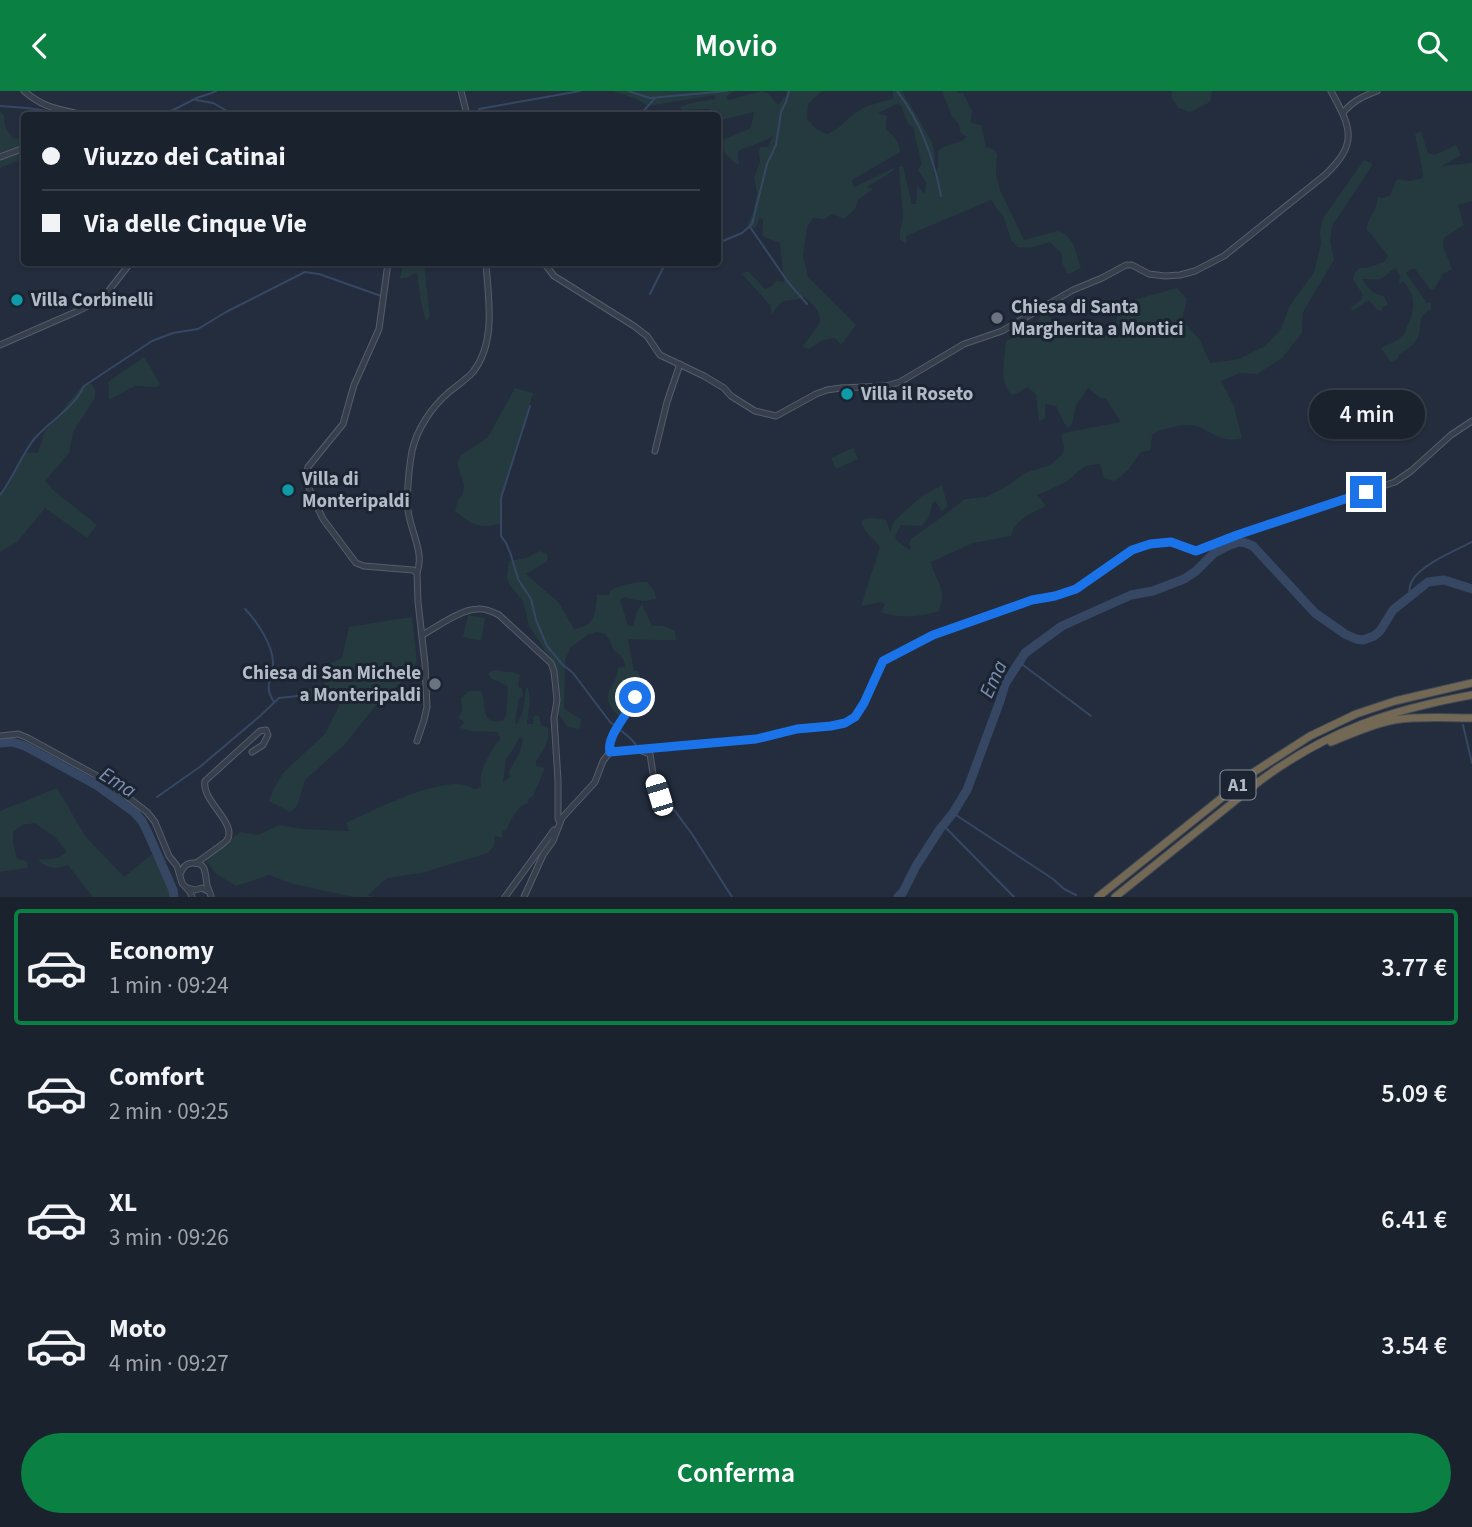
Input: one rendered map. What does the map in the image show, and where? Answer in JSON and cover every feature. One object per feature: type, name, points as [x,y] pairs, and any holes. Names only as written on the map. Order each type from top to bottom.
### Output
[{"type":"highway","name":"A1","points":[[1098,897],[1254,772],[1310,736],[1356,714],[1395,701],[1472,683]]},
{"type":"highway","name":"A1","points":[[1115,897],[1261,780],[1297,755],[1320,742],[1381,716],[1472,695]]},
{"type":"highway","points":[[1297,755],[1386,722],[1404,719],[1472,718]]},
{"type":"street","points":[[24,91],[37,102],[71,112]]},
{"type":"street","points":[[461,91],[466,112]]},
{"type":"street","points":[[546,266],[554,276],[647,336],[660,355],[720,385],[755,411],[776,416],[827,390],[886,386],[900,382],[964,344],[1002,331],[1073,290],[1126,265],[1132,265],[1149,274],[1165,276],[1195,271],[1224,256],[1252,236],[1338,163],[1348,143],[1349,133],[1343,113],[1331,91]]},
{"type":"street","points":[[1343,113],[1360,98],[1377,91]]},
{"type":"street","points":[[0,157],[21,149]]},
{"type":"street","points":[[0,345],[79,311],[103,297],[128,266]]},
{"type":"street","points":[[388,266],[379,329],[354,385],[339,431],[309,467],[306,478],[324,519],[356,563],[412,570],[417,573]]},
{"type":"street","points":[[417,741],[427,707],[417,542],[408,508],[411,461],[416,438],[425,420],[446,394],[472,374],[480,361],[486,342],[490,303],[486,266]]},
{"type":"street","points":[[655,451],[680,364]]},
{"type":"street","points":[[505,897],[567,811],[593,784],[610,752],[756,739],[797,729],[845,723],[855,717],[864,703],[883,661],[922,640],[1032,600],[1076,589],[1132,550],[1150,544],[1171,542],[1193,551],[1395,482],[1472,421]]},
{"type":"street","points":[[422,635],[465,611],[490,610],[499,615],[551,663],[557,700],[554,718],[559,823],[553,841],[543,855],[524,897]]},
{"type":"street","points":[[610,752],[611,738],[636,695]]},
{"type":"street","points":[[196,863],[225,842],[228,836],[227,823],[206,794],[205,781],[260,731],[266,730],[268,735],[263,745],[252,752]]},
{"type":"street","points":[[0,736],[18,734],[28,738],[128,796],[155,822],[182,883],[193,897],[207,878]]},
{"type":"street","points":[[639,750],[650,754],[659,795],[670,809]]},
{"type":"street","points":[[205,857],[203,866],[212,897]]},
{"type":"street","points":[[174,863],[184,867]]},
{"type":"street","points":[[180,874],[189,863],[203,866]]},
{"type":"street","points":[[187,888],[207,890],[212,897]]},
{"type":"green space","points":[[612,91],[735,91],[726,98],[729,100],[762,91],[768,93],[778,105],[787,91],[822,91],[808,104],[807,119],[816,129],[827,134],[860,110],[893,99],[893,91],[902,91],[932,142],[935,155],[934,176],[938,167],[938,151],[967,137],[960,132],[959,124],[952,117],[942,91],[963,93],[972,111],[971,123],[981,125],[986,147],[997,154],[996,173],[1000,190],[1024,240],[1057,231],[1063,233],[1071,240],[1081,268],[1068,274],[1062,263],[1062,254],[1050,242],[1030,248],[1018,247],[1011,240],[1004,218],[991,200],[906,236],[906,244],[900,239],[903,215],[899,167],[903,166],[912,204],[916,204],[917,186],[925,194],[926,182],[918,170],[921,162],[913,127],[908,124],[901,105],[897,104],[878,113],[887,116],[886,129],[897,141],[900,152],[852,180],[854,187],[894,168],[893,171],[867,187],[873,189],[858,200],[855,209],[844,219],[833,214],[824,219],[813,218],[807,227],[803,256],[808,277],[856,325],[841,345],[835,338],[823,340],[809,349],[802,347],[820,322],[817,311],[804,297],[779,304],[772,315],[770,305],[742,274],[748,271],[765,289],[776,281],[784,282],[780,243],[762,236],[763,220],[760,217],[755,228],[747,225],[753,213],[757,193],[754,178],[760,162],[760,147],[768,147],[773,136],[738,151],[739,165],[727,155],[721,146],[721,141],[751,128],[754,112],[721,120],[721,112],[711,112],[709,109],[682,110],[680,107],[715,99],[715,95],[648,106],[637,99]]},
{"type":"green space","points":[[1172,91],[1212,91],[1210,102],[1190,112],[1179,108],[1171,98]]},
{"type":"green space","points":[[0,111],[4,115],[5,126],[14,139],[21,138],[21,159],[0,168]]},
{"type":"green space","points":[[1421,131],[1428,153],[1435,155],[1456,145],[1461,155],[1442,166],[1472,163],[1472,201],[1458,205],[1464,225],[1444,238],[1443,246],[1452,269],[1443,274],[1434,289],[1430,289],[1415,269],[1406,273],[1427,303],[1431,302],[1431,309],[1422,317],[1416,341],[1399,354],[1398,359],[1391,362],[1381,348],[1405,333],[1413,309],[1411,292],[1403,281],[1399,285],[1400,276],[1396,269],[1378,279],[1362,279],[1371,291],[1384,296],[1388,305],[1383,307],[1382,311],[1377,310],[1369,300],[1352,311],[1351,308],[1363,295],[1353,279],[1359,268],[1384,262],[1388,256],[1367,230],[1367,225],[1376,207],[1377,197],[1390,195],[1397,179],[1409,181],[1423,178],[1415,134]]},
{"type":"green space","points":[[1364,160],[1373,164],[1332,226],[1330,241],[1334,260],[1303,312],[1302,333],[1282,358],[1257,374],[1240,373],[1221,381],[1234,406],[1242,438],[1224,438],[1202,428],[1184,425],[1159,431],[1152,435],[1151,450],[1141,452],[1128,470],[1115,481],[1104,478],[1100,464],[1087,466],[1064,483],[1037,495],[1046,506],[1020,521],[1011,536],[973,543],[931,562],[942,593],[939,611],[918,616],[902,616],[881,612],[885,604],[881,602],[861,606],[880,547],[865,530],[861,522],[864,519],[886,520],[890,532],[894,521],[922,496],[942,485],[948,506],[942,511],[935,501],[922,526],[901,525],[895,536],[897,541],[910,550],[909,543],[912,538],[965,499],[986,497],[1025,473],[1050,465],[1063,454],[1063,433],[1121,422],[1105,398],[1100,398],[1088,388],[1076,405],[1072,424],[1068,428],[1056,406],[1045,404],[1045,418],[1039,422],[1036,394],[1027,387],[1012,395],[1005,384],[1003,370],[1006,341],[1035,327],[1045,313],[1073,336],[1098,339],[1116,328],[1118,310],[1126,302],[1177,288],[1187,299],[1182,320],[1200,340],[1210,363],[1239,359],[1265,346],[1281,329],[1289,307],[1314,272],[1321,244],[1323,218]]},
{"type":"green space","points":[[402,266],[424,266],[430,317],[426,321],[417,273],[400,278]]},
{"type":"green space","points":[[144,357],[160,384],[157,387],[135,386],[109,400],[108,382]]},
{"type":"green space","points":[[91,383],[95,398],[73,432],[69,453],[45,481],[97,525],[87,538],[45,508],[17,542],[0,552],[0,494],[8,486],[25,452],[38,453],[44,433],[82,386]]},
{"type":"green space","points":[[515,388],[533,393],[501,498],[501,523],[476,525],[455,511],[464,485],[457,464],[460,456],[488,437]]},
{"type":"green space","points":[[853,448],[858,459],[836,469],[831,458]]},
{"type":"green space","points":[[540,551],[547,554],[546,562],[526,574],[559,603],[574,629],[587,625],[593,618],[597,595],[609,595],[610,591],[624,585],[647,582],[655,592],[656,599],[641,601],[625,597],[620,600],[628,625],[633,626],[636,613],[642,604],[652,626],[664,626],[675,631],[676,640],[628,639],[634,671],[638,671],[642,682],[631,690],[619,718],[610,705],[608,695],[618,668],[625,667],[624,662],[605,634],[597,632],[589,634],[570,648],[565,661],[564,707],[581,719],[580,729],[568,727],[558,714],[543,647],[529,626],[523,601],[507,578],[509,561],[526,558]]},
{"type":"green space","points":[[468,615],[485,618],[481,641],[463,637]]},
{"type":"green space","points":[[412,617],[417,662],[403,681],[377,704],[344,745],[305,780],[297,806],[290,812],[269,801],[283,773],[325,734],[339,706],[339,700],[330,695],[309,698],[309,689],[325,685],[325,670],[331,663],[342,658],[349,627]]},
{"type":"green space","points":[[491,671],[520,675],[518,687],[522,688],[523,696],[519,698],[515,723],[517,724],[522,714],[527,686],[527,724],[533,724],[535,715],[539,716],[541,725],[548,728],[549,732],[546,745],[536,761],[536,766],[545,768],[533,796],[515,814],[506,830],[503,830],[502,838],[495,836],[494,846],[488,853],[421,873],[387,878],[368,895],[372,897],[354,897],[293,884],[269,875],[236,886],[216,874],[205,859],[208,854],[241,832],[258,835],[279,825],[301,829],[349,831],[346,823],[422,791],[453,784],[475,789],[481,787],[484,767],[500,737],[498,732],[460,728],[464,722],[458,717],[462,712],[461,698],[469,691],[481,691],[487,717],[490,720],[503,721],[506,715],[508,686],[492,679],[488,674]],"holes":[[[519,738],[523,740],[519,754],[509,771],[510,777],[503,782],[506,759]]]},
{"type":"green space","points":[[57,788],[85,836],[124,877],[152,854],[169,885],[170,897],[93,897],[68,865],[53,867],[38,860],[58,858],[67,852],[56,838],[35,823],[22,825],[13,832],[17,859],[27,861],[28,868],[0,872],[0,811]]},
{"type":"waterway","points":[[166,112],[216,91]]},
{"type":"waterway","points":[[479,109],[580,91]]},
{"type":"waterway","points":[[628,91],[650,98],[727,91]]},
{"type":"waterway","points":[[721,242],[742,233],[752,224],[789,91]]},
{"type":"waterway","points":[[897,91],[913,115],[925,141],[941,196]]},
{"type":"waterway","points":[[643,112],[655,98]]},
{"type":"waterway","points":[[196,100],[213,103],[229,112]]},
{"type":"waterway","points":[[0,106],[55,112]]},
{"type":"waterway","points":[[750,227],[788,282],[807,304]]},
{"type":"waterway","points":[[650,294],[665,266]]},
{"type":"waterway","points":[[0,495],[35,438],[68,407],[84,386],[152,341],[173,333],[198,329],[305,272],[319,274],[381,296]]},
{"type":"waterway","points":[[530,406],[501,498],[501,536],[511,555],[518,579],[531,599],[547,646],[573,673],[610,722],[639,748]]},
{"type":"waterway","name":"Ema","points":[[898,897],[967,790],[1005,684],[1025,653],[1062,626],[1131,595],[1153,591],[1184,579],[1214,553],[1239,542],[1253,546],[1315,613],[1356,639],[1363,640],[1374,636],[1393,610],[1428,582],[1444,580],[1472,589]]},
{"type":"waterway","points":[[1409,598],[1411,583],[1422,569],[1472,542]]},
{"type":"waterway","points":[[245,609],[259,627],[271,650],[273,664],[269,687],[274,702]]},
{"type":"waterway","points":[[1019,662],[1091,716]]},
{"type":"waterway","points":[[157,797],[201,766],[279,698],[317,694]]},
{"type":"waterway","points":[[1463,725],[1472,763]]},
{"type":"waterway","name":"Ema","points":[[0,743],[12,742],[25,746],[98,786],[134,812],[148,833],[174,897]]},
{"type":"waterway","points":[[661,792],[692,834],[732,897]]},
{"type":"waterway","name":"Ema","points":[[136,814],[139,811]]},
{"type":"waterway","points":[[953,813],[1076,895]]},
{"type":"waterway","points":[[943,825],[1014,897]]},
{"type":"place","name":"Villa Corbinelli","points":[[17,300]]},
{"type":"place","name":"Chiesa di Santa Margherita a Montici","points":[[997,318]]},
{"type":"place","name":"Villa il Roseto","points":[[847,394]]},
{"type":"place","name":"Villa di Monteripaldi","points":[[288,490]]},
{"type":"place","name":"Chiesa di San Michele a Monteripaldi","points":[[435,684]]},
{"type":"route","points":[[635,697],[611,738],[610,752],[756,739],[797,729],[845,723],[855,717],[869,695],[883,661],[933,635],[1032,600],[1076,589],[1132,550],[1150,544],[1171,542],[1196,551],[1366,492]]}]
